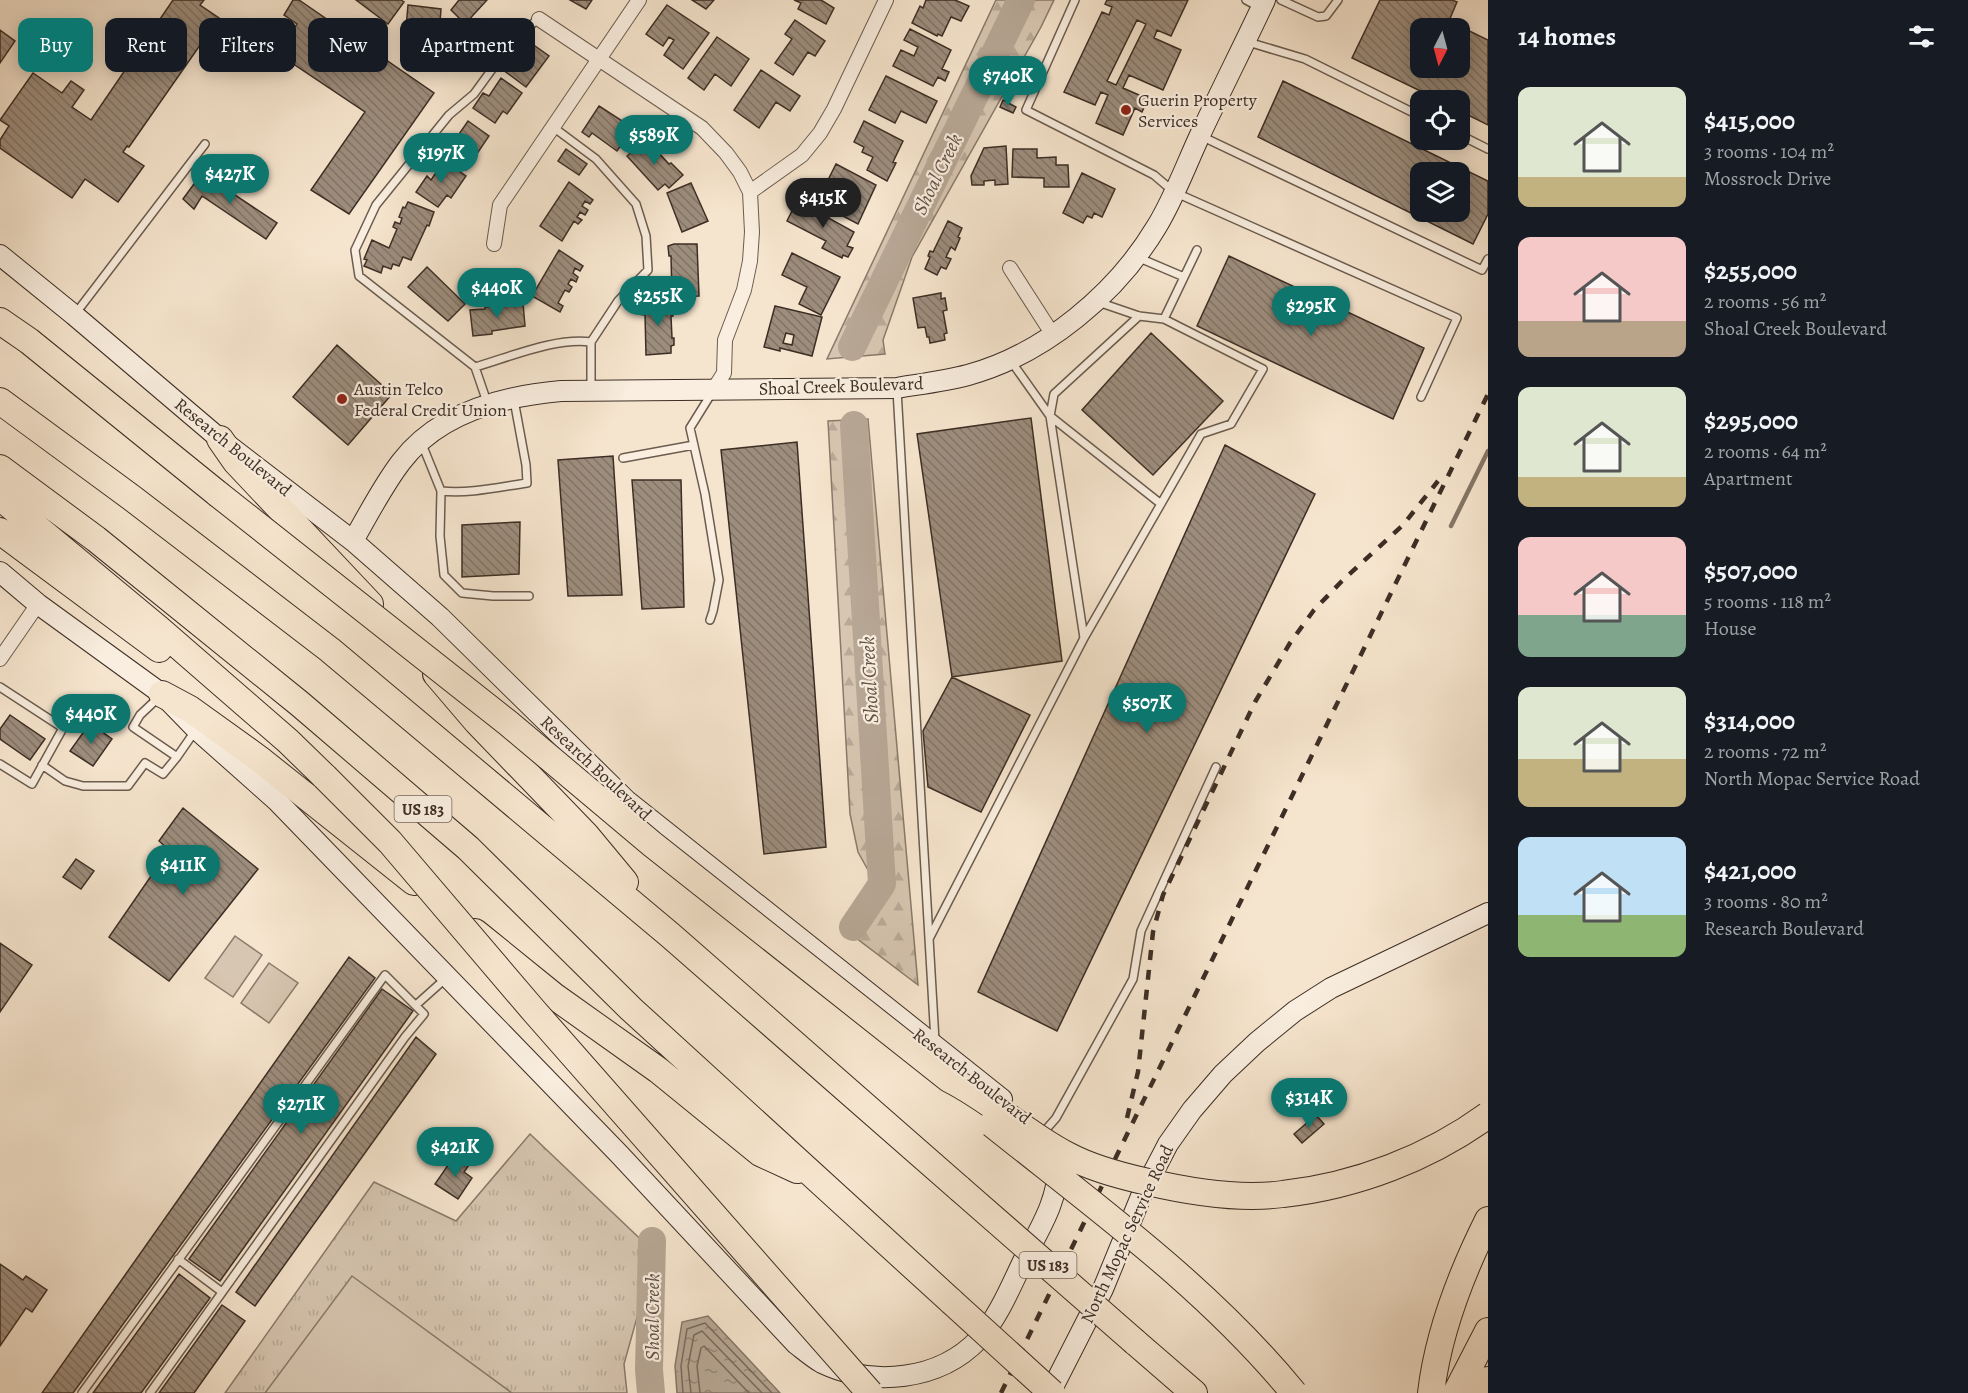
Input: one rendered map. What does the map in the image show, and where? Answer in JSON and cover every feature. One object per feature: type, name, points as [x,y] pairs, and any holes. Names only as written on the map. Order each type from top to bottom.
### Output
[{"type":"highway","points":[[0,311],[28,340]]},
{"type":"highway","points":[[0,321],[28,340],[218,494],[508,723],[652,844],[949,1079],[974,1091],[1023,1127],[1068,1155],[1122,1176],[1175,1188],[1232,1195],[1282,1195],[1339,1185],[1394,1167],[1464,1132],[1488,1115]]},
{"type":"highway","name":"US 183","points":[[0,401],[297,623],[670,935],[1194,1393]]},
{"type":"highway","points":[[220,439],[236,462],[437,676],[477,722],[586,835],[670,935]]},
{"type":"highway","name":"US 183","points":[[0,468],[96,539],[384,774],[468,848],[632,1009],[1051,1393]]},
{"type":"highway","points":[[0,497],[159,629],[288,741],[390,842],[534,1011],[870,1393]]},
{"type":"highway","points":[[0,531],[159,648],[325,777]]},
{"type":"highway","points":[[162,694],[190,709],[258,758],[376,850],[554,996],[658,1070],[760,1153],[819,1180]]},
{"type":"highway","points":[[949,1079],[964,1102],[1186,1281],[1266,1359],[1294,1393]]},
{"type":"highway","points":[[1431,1393],[1452,1302],[1488,1220]]},
{"type":"highway","points":[[1456,1393],[1488,1331]]},
{"type":"highway","points":[[1481,1393],[1488,1380]]},
{"type":"main road","name":"Shoal Creek Boulevard","points":[[352,541],[401,461],[421,442],[456,418],[488,404],[513,397],[561,391],[897,387],[970,375],[1010,360],[1053,335],[1068,326],[1114,284],[1158,226],[1246,41],[1258,3]]},
{"type":"main road","name":"Research Boulevard","points":[[0,255],[220,439],[352,541],[467,642],[626,800],[1032,1122],[1055,1151],[1058,1167],[1054,1194],[1045,1219],[995,1318],[978,1339],[950,1362],[932,1370],[906,1376],[883,1378],[863,1376],[822,1362],[796,1344],[611,1146],[277,801],[196,729],[162,694],[38,604],[0,572]]},
{"type":"main road","name":"North Mopac Service Road","points":[[1051,1393],[1103,1289],[1142,1194],[1168,1144],[1192,1110],[1223,1074],[1288,1017],[1331,988],[1488,913]]},
{"type":"street","points":[[494,244],[500,205],[639,0]]},
{"type":"street","points":[[750,192],[802,155],[820,133],[834,109],[886,0]]},
{"type":"street","points":[[539,19],[702,128],[726,153],[740,172],[750,192],[752,232],[750,261],[744,290],[725,340],[724,373],[714,389]]},
{"type":"street","points":[[1010,268],[1053,335]]},
{"type":"street","points":[[0,659],[38,604]]},
{"type":"lane","points":[[1076,0],[1026,110],[1155,176],[1174,192],[1456,318],[1421,397]]},
{"type":"lane","points":[[1281,0],[1318,16],[1326,16],[1338,0]]},
{"type":"lane","points":[[488,404],[475,367],[359,276],[355,250],[376,205],[448,115],[474,94],[517,35],[539,19]]},
{"type":"lane","points":[[1246,41],[1305,59],[1410,111]]},
{"type":"lane","points":[[553,127],[596,159],[636,204],[646,236],[648,270],[618,301],[591,342],[591,391]]},
{"type":"lane","points":[[1200,135],[1482,270],[1488,259]]},
{"type":"lane","points":[[1470,140],[1488,149]]},
{"type":"lane","points":[[74,315],[205,144]]},
{"type":"lane","points":[[1164,319],[1197,250]]},
{"type":"lane","points":[[1136,257],[1184,277]]},
{"type":"lane","points":[[928,941],[1084,638],[1201,434],[1230,424],[1263,369],[1164,319],[1139,316],[1096,301]]},
{"type":"lane","points":[[1084,638],[1050,416],[1054,394],[1139,316]]},
{"type":"lane","points":[[475,367],[559,342],[575,339],[591,342]]},
{"type":"lane","points":[[1010,360],[1050,416],[1161,504]]},
{"type":"lane","points":[[897,387],[936,1048]]},
{"type":"lane","points":[[710,620],[719,580],[705,494],[690,428],[714,389]]},
{"type":"lane","points":[[441,491],[488,489],[527,483],[526,465],[513,397]]},
{"type":"lane","points":[[421,442],[441,491],[440,536],[444,575],[462,593],[529,596]]},
{"type":"lane","points":[[623,458],[694,445]]},
{"type":"lane","points":[[0,687],[63,728],[32,784],[0,764]]},
{"type":"lane","points":[[162,694],[140,715],[133,727],[177,757]]},
{"type":"lane","points":[[42,765],[65,781],[83,786],[128,786],[145,763],[163,774],[196,729]]},
{"type":"lane","points":[[1042,1134],[1056,1118],[1133,979],[1141,932],[1216,768]]},
{"type":"lane","points":[[82,1393],[385,975],[424,1014],[405,1037],[150,1393]]},
{"type":"lane","points":[[417,1005],[447,977]]},
{"type":"lane","points":[[178,1259],[222,1292]]},
{"type":"green space","points":[[996,0],[1054,0],[912,257],[883,340],[885,354],[827,359]]},
{"type":"green space","points":[[868,419],[918,985],[843,928],[869,894],[873,879],[858,852],[850,814],[828,421]]},
{"type":"green space","points":[[235,936],[262,955],[233,997],[205,978]]},
{"type":"green space","points":[[269,963],[298,983],[269,1023],[241,1003]]},
{"type":"green space","points":[[530,1134],[655,1253],[624,1364],[627,1393],[225,1393],[374,1182],[456,1221]]},
{"type":"green space","points":[[352,1276],[512,1393],[265,1393]]},
{"type":"water","points":[[708,1316],[780,1393],[677,1393],[675,1366],[682,1322]]},
{"type":"building","points":[[173,0],[204,0],[200,5],[219,18],[199,18],[199,47],[187,64],[187,18],[161,18]]},
{"type":"building","points":[[293,0],[299,0],[325,18],[308,18],[308,72],[388,72],[388,61],[400,70],[400,72],[404,72],[434,93],[349,214],[311,190],[365,112],[296,66],[296,18],[288,18],[284,15]]},
{"type":"building","points":[[356,0],[401,0],[404,2],[388,24],[388,18],[380,18]]},
{"type":"building","points":[[459,0],[487,0],[470,18],[459,18],[451,10]]},
{"type":"building","points":[[570,0],[592,0],[586,9]]},
{"type":"building","points":[[692,0],[714,0],[706,9]]},
{"type":"building","points":[[794,0],[821,0],[834,8],[826,24],[798,9],[801,3]]},
{"type":"building","points":[[926,0],[955,0],[969,6],[961,21],[951,17],[942,36],[938,34],[937,36],[912,23],[920,6],[923,8]]},
{"type":"building","points":[[1107,0],[1188,0],[1171,36],[1157,30],[1154,38],[1181,50],[1163,90],[1129,75],[1123,88],[1148,99],[1142,112],[1135,108],[1123,135],[1096,123],[1108,95],[1101,92],[1095,105],[1064,92],[1102,12],[1109,15],[1112,7],[1105,4]],"holes":[[[1137,20],[1146,24],[1116,85],[1107,81]]]},
{"type":"building","points":[[1380,0],[1452,0],[1457,2],[1450,18],[1410,18],[1410,78],[1470,78],[1470,31],[1488,40],[1488,125],[1470,116],[1470,90],[1418,90],[1352,58]]},
{"type":"building","points":[[408,5],[441,9],[440,18],[407,18]]},
{"type":"building","points":[[667,5],[709,33],[683,69],[664,55],[674,40],[669,37],[663,46],[646,34]]},
{"type":"building","points":[[795,20],[825,41],[815,56],[808,52],[793,75],[775,63],[792,39],[785,34]]},
{"type":"building","points":[[910,29],[951,50],[942,69],[949,72],[945,81],[938,77],[933,86],[893,66],[901,50],[914,56],[918,47],[904,40]]},
{"type":"building","points":[[0,30],[15,41],[0,63]]},
{"type":"building","points":[[717,37],[749,59],[731,86],[715,74],[704,90],[688,78]]},
{"type":"building","points":[[535,46],[549,56],[526,87],[506,72],[535,72]]},
{"type":"building","points":[[761,70],[800,96],[790,111],[776,102],[759,128],[734,110]]},
{"type":"building","points":[[124,72],[181,72],[129,147],[127,146],[123,152],[144,166],[118,202],[85,179],[72,198],[0,148],[0,140],[9,126],[0,120],[33,73],[62,93],[71,81],[84,90],[72,107],[91,120]]},
{"type":"building","points":[[886,76],[937,101],[926,123],[901,111],[895,123],[869,110]]},
{"type":"building","points":[[501,78],[522,93],[507,114],[503,111],[495,123],[473,108],[483,93],[489,96]]},
{"type":"building","points":[[1283,81],[1410,143],[1410,150],[1424,150],[1449,162],[1410,162],[1410,213],[1258,137]]},
{"type":"building","points":[[1003,100],[1016,107],[1013,113],[1000,107]]},
{"type":"building","points":[[599,106],[633,128],[617,151],[592,133],[589,137],[582,132]]},
{"type":"building","points":[[468,121],[489,136],[466,170],[445,156],[450,149],[447,147],[453,138],[455,140]]},
{"type":"building","points":[[864,121],[903,141],[887,181],[867,170],[873,157],[862,152],[864,147],[854,142]]},
{"type":"building","points":[[646,139],[669,164],[671,163],[683,175],[669,188],[665,184],[658,190],[627,156]]},
{"type":"building","points":[[1006,146],[1008,184],[995,185],[995,180],[984,181],[984,185],[972,185],[971,176],[984,148]]},
{"type":"building","points":[[566,149],[587,164],[579,175],[558,161]]},
{"type":"building","points":[[1013,149],[1037,149],[1037,158],[1056,157],[1056,165],[1068,165],[1069,187],[1044,187],[1044,178],[1012,177]]},
{"type":"building","points":[[444,161],[466,176],[451,198],[447,195],[438,207],[416,192],[427,176],[431,180]]},
{"type":"building","points":[[836,164],[876,185],[858,224],[835,212],[845,193],[826,184]]},
{"type":"building","points":[[1470,172],[1488,181],[1488,214],[1473,244],[1429,222],[1470,222]]},
{"type":"building","points":[[202,173],[277,223],[266,239],[202,196],[194,209],[183,199]]},
{"type":"building","points":[[1082,173],[1115,189],[1102,217],[1094,213],[1092,218],[1087,216],[1083,223],[1063,213]]},
{"type":"building","points":[[569,182],[593,200],[590,204],[585,201],[582,206],[588,210],[585,215],[580,212],[577,217],[582,220],[578,224],[574,221],[562,241],[540,226]]},
{"type":"building","points":[[691,183],[708,221],[682,232],[667,193]]},
{"type":"building","points":[[797,201],[810,208],[813,204],[825,211],[823,215],[854,232],[847,246],[853,248],[848,257],[843,255],[842,258],[822,248],[826,241],[787,221]]},
{"type":"building","points":[[408,202],[434,212],[411,260],[403,257],[399,266],[393,264],[391,269],[383,266],[381,273],[364,266],[367,260],[364,259],[372,240],[389,248],[397,229],[393,227],[395,222],[400,224],[402,218],[399,217]]},
{"type":"building","points":[[948,221],[962,228],[958,237],[960,238],[955,250],[951,247],[946,257],[951,259],[946,269],[941,267],[937,275],[925,269],[930,251],[933,252]]},
{"type":"building","points":[[697,244],[699,296],[672,297],[671,256],[669,256],[668,246]]},
{"type":"building","points":[[559,250],[583,266],[580,271],[575,268],[573,273],[578,277],[576,282],[571,279],[568,284],[572,287],[569,292],[565,290],[558,303],[563,306],[560,312],[532,296]]},
{"type":"building","points":[[792,253],[840,277],[821,315],[799,304],[807,287],[782,275]]},
{"type":"building","points":[[1229,256],[1424,348],[1393,419],[1197,326]]},
{"type":"building","points":[[427,267],[465,304],[448,321],[408,287]]},
{"type":"building","points":[[941,293],[941,299],[945,298],[947,310],[943,311],[947,333],[944,334],[945,340],[930,343],[925,327],[918,328],[913,298]]},
{"type":"building","points":[[671,301],[674,345],[671,346],[671,353],[646,355],[645,315],[638,314],[637,307],[648,307],[647,302]]},
{"type":"building","points":[[523,303],[525,326],[473,336],[470,310]]},
{"type":"building","points":[[775,306],[822,317],[812,356],[780,348],[780,351],[764,347]],"holes":[[[786,333],[794,335],[792,345],[783,343]]]},
{"type":"building","points":[[1151,333],[1223,401],[1153,475],[1082,410]]},
{"type":"building","points":[[337,345],[392,394],[348,445],[293,397]]},
{"type":"building","points":[[1031,418],[1062,661],[952,677],[917,434]]},
{"type":"building","points":[[797,442],[826,847],[764,854],[721,450]]},
{"type":"building","points":[[1225,445],[1315,494],[1057,1031],[978,992]]},
{"type":"building","points":[[613,456],[622,595],[568,596],[558,460]]},
{"type":"building","points":[[632,480],[681,480],[684,607],[642,609]]},
{"type":"building","points":[[520,522],[519,574],[462,577],[462,525]]},
{"type":"building","points":[[952,677],[1030,715],[981,812],[928,787],[923,731]]},
{"type":"building","points":[[10,715],[45,739],[30,760],[0,739],[0,729]]},
{"type":"building","points":[[90,723],[112,739],[93,766],[70,751]]},
{"type":"building","points":[[183,808],[258,869],[169,981],[109,937],[169,850],[159,841]]},
{"type":"building","points":[[76,859],[94,871],[81,889],[63,877]]},
{"type":"building","points":[[0,943],[32,965],[0,1012]]},
{"type":"building","points":[[349,957],[375,978],[73,1393],[42,1393]]},
{"type":"building","points":[[382,989],[413,1011],[220,1281],[189,1259]]},
{"type":"building","points":[[416,1037],[436,1054],[255,1306],[236,1292]]},
{"type":"building","points":[[1316,1115],[1324,1124],[1302,1143],[1294,1134]]},
{"type":"building","points":[[455,1155],[469,1165],[464,1172],[472,1178],[458,1199],[435,1184]]},
{"type":"building","points":[[0,1264],[23,1280],[26,1276],[47,1290],[32,1312],[26,1308],[0,1346]]},
{"type":"building","points":[[179,1274],[210,1298],[141,1393],[93,1393]]},
{"type":"building","points":[[222,1305],[245,1321],[194,1393],[159,1393]]},
{"type":"waterway","name":"Shoal Creek","points":[[852,347],[1021,0]]},
{"type":"waterway","name":"Shoal Creek","points":[[853,927],[882,884],[854,425]]},
{"type":"waterway","points":[[1451,526],[1488,451]]},
{"type":"waterway","name":"Shoal Creek","points":[[651,1393],[649,1370],[652,1241]]},
{"type":"railway","points":[[1001,1393],[1488,394]]},
{"type":"railway","points":[[1127,1118],[1138,1072],[1153,932],[1163,895],[1255,702],[1290,643],[1314,610],[1403,525],[1438,481]]},
{"type":"place","name":"Guerin Property Services","points":[[1126,110]]},
{"type":"place","name":"Austin Telco Federal Credit Union","points":[[342,399]]}]
